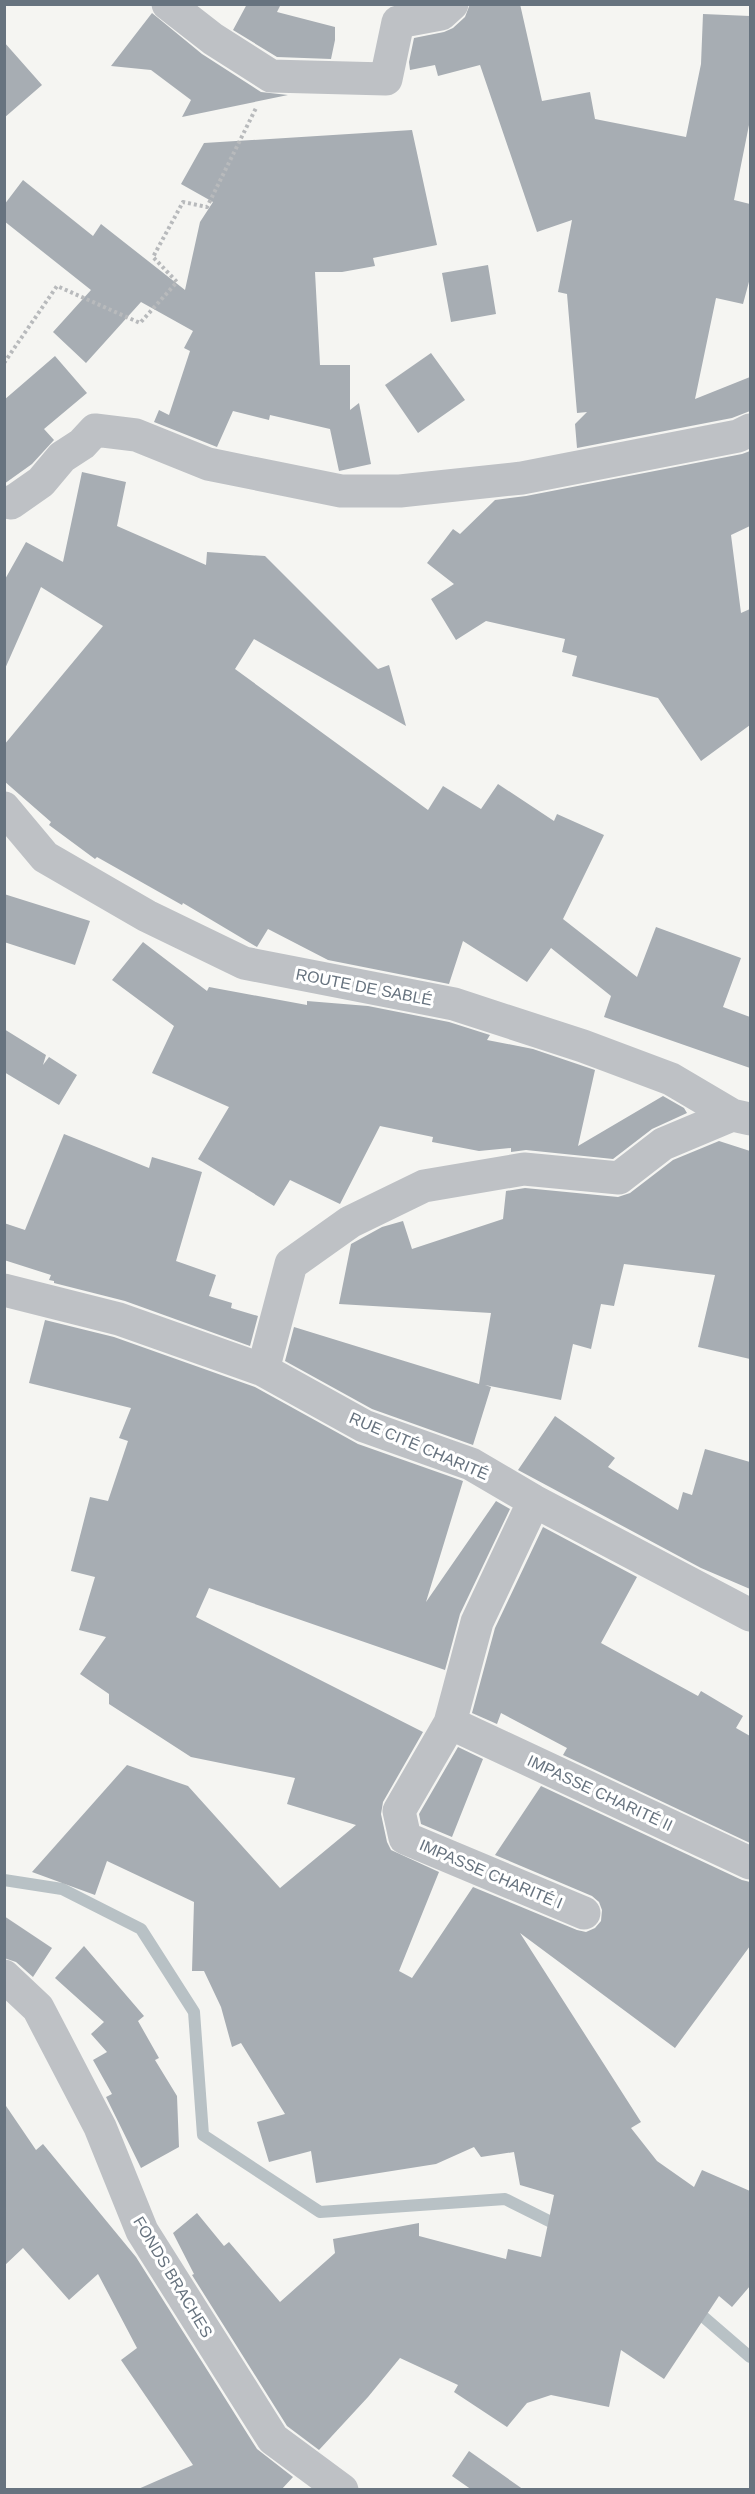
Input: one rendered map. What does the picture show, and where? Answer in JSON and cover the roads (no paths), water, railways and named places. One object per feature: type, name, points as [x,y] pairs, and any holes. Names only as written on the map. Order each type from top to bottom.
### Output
[{"type":"street","points":[[168,4],[213,39],[271,76],[386,79],[398,22],[441,14],[452,4]]},
{"type":"street","points":[[4,502],[11,503],[41,482],[62,457],[82,444],[94,430],[136,435],[208,464],[246,473],[287,478],[341,491],[400,491],[522,478],[738,436],[750,430]]},
{"type":"street","name":"ROUTE DE SABLÉ","points":[[4,808],[45,857],[147,916],[244,963],[454,1004],[583,1046],[671,1079],[741,1117]]},
{"type":"street","points":[[263,1370],[291,1264],[350,1222],[424,1186],[524,1170],[619,1178],[663,1144],[741,1117]]},
{"type":"street","name":"RUE CITÉ CHARITÉ","points":[[4,1290],[119,1319],[263,1370],[364,1426],[471,1464],[534,1501],[750,1614]]},
{"type":"street","name":"IMPASSE CHARITÉ I","points":[[534,1501],[477,1622],[450,1723],[399,1811],[405,1838],[584,1913]]},
{"type":"street","name":"IMPASSE CHARITÉ II","points":[[450,1723],[750,1863]]},
{"type":"street","name":"FONDS BRACHES","points":[[4,1976],[38,2008],[100,2127],[142,2231],[273,2439],[342,2490]]},
{"type":"waterway","points":[[4,1880],[62,1889],[141,1929],[194,2012],[203,2135],[320,2212],[505,2199],[563,2228]]},
{"type":"waterway","points":[[692,2307],[750,2357]]}]
